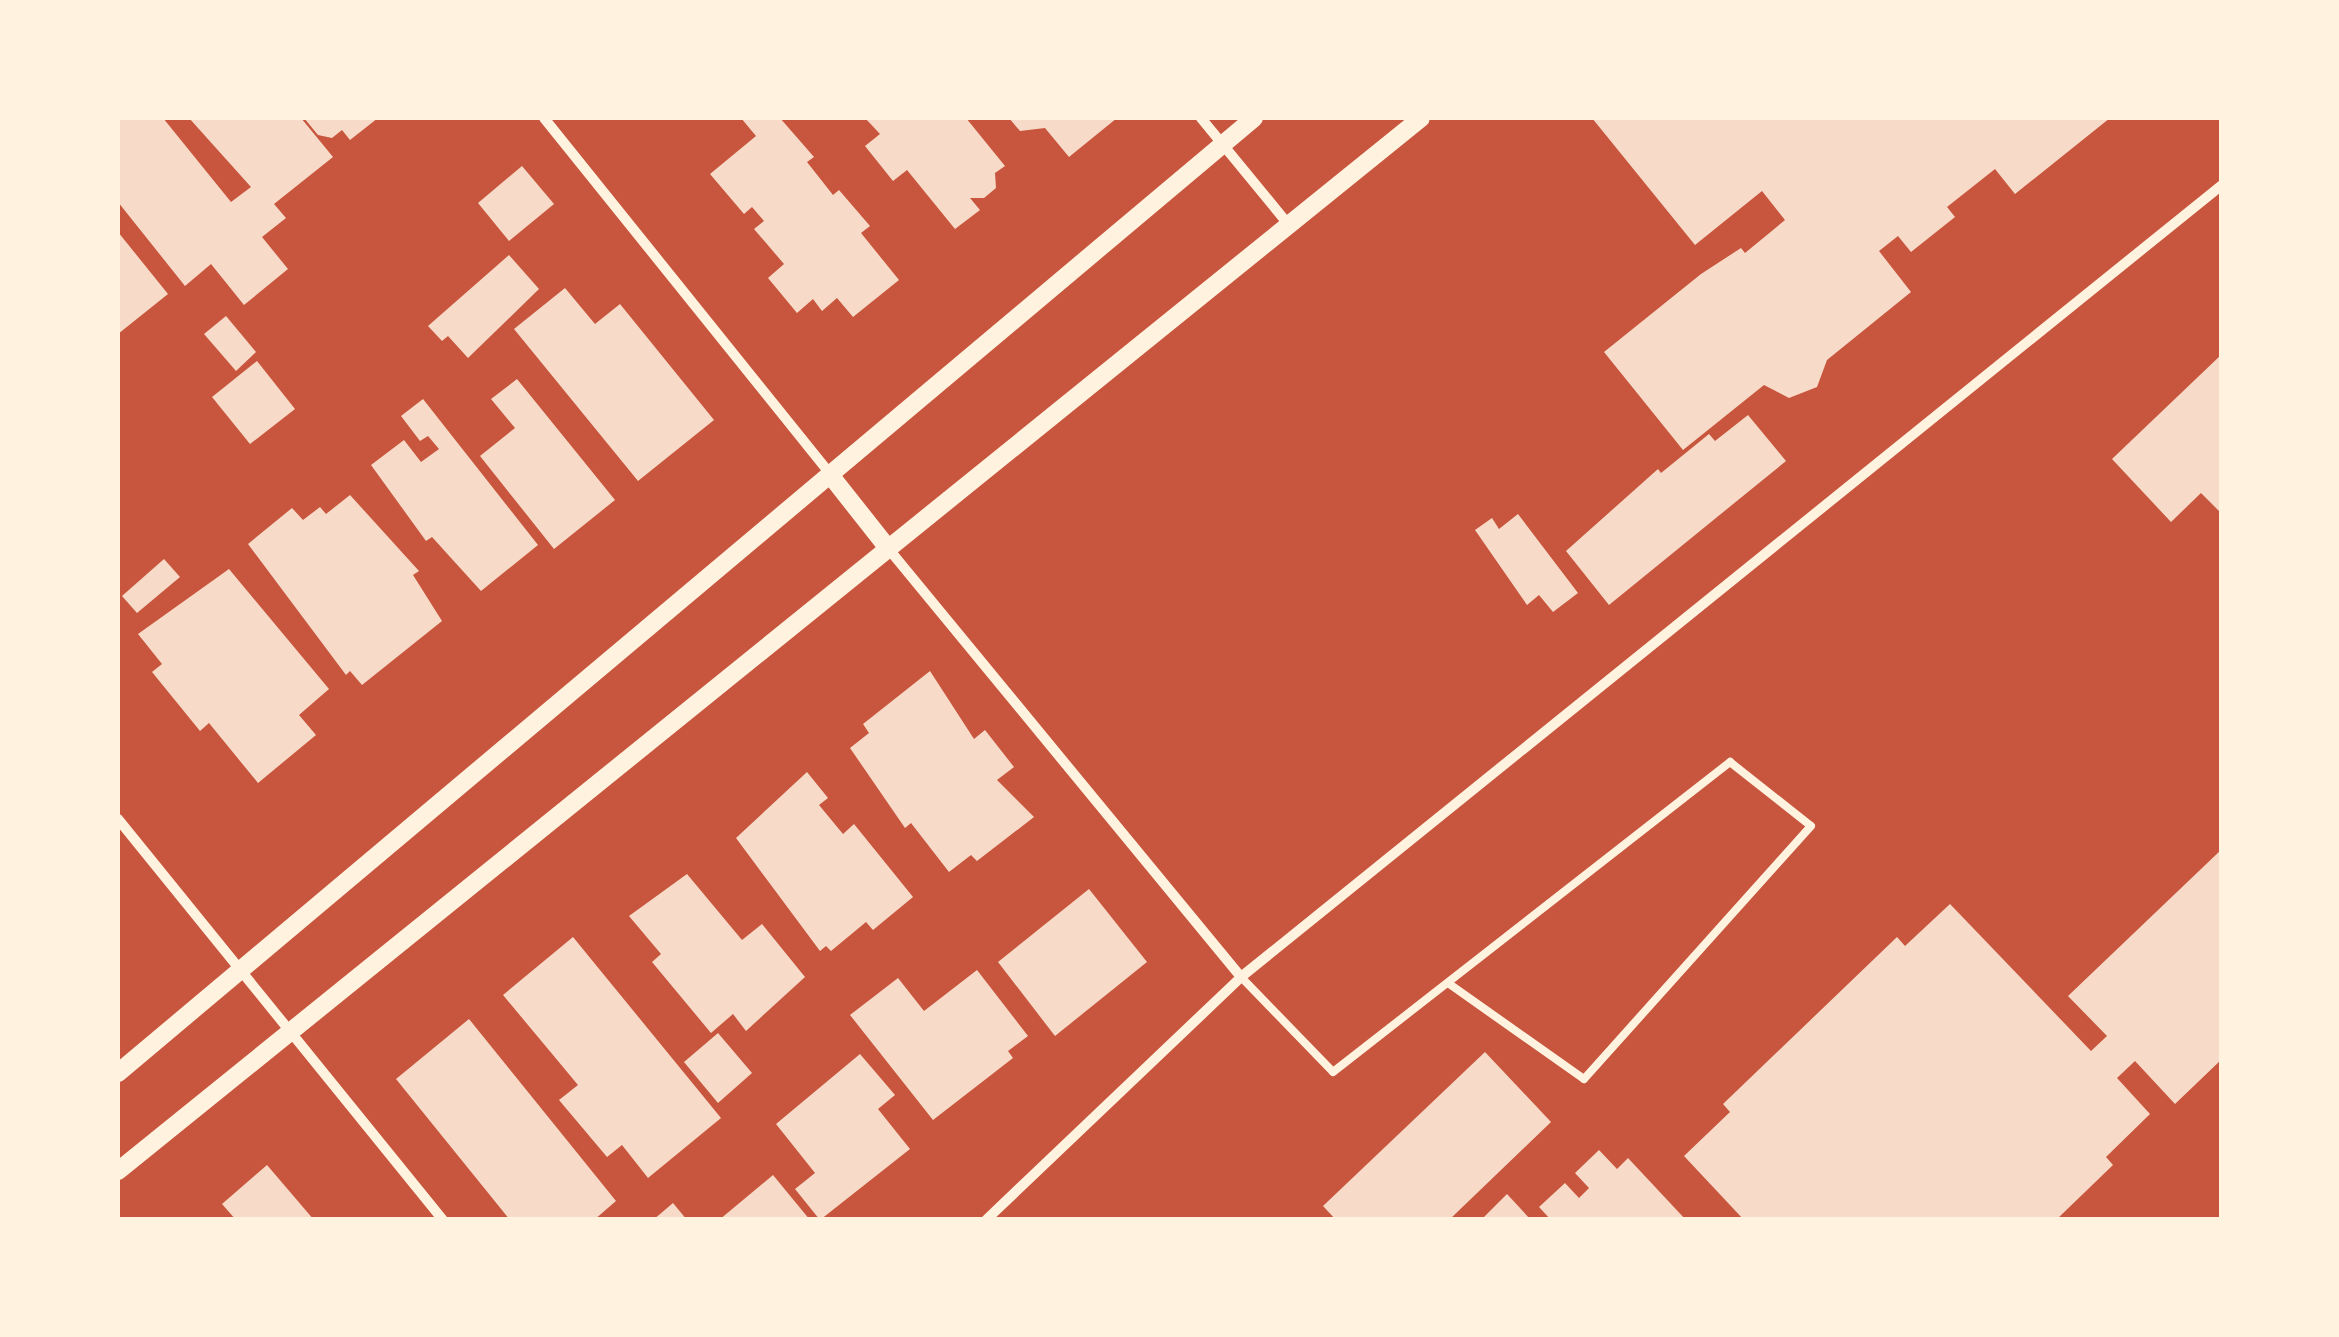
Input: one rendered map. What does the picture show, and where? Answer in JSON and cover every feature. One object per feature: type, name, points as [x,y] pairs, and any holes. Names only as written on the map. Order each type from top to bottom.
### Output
[{"type":"street","points":[[544,118],[887,547],[1241,976]]},
{"type":"street","points":[[1201,118],[1288,224]]},
{"type":"street","points":[[118,1073],[1254,118]]},
{"type":"street","points":[[118,1171],[1421,118]]},
{"type":"street","points":[[986,1220],[1241,976],[2222,185]]},
{"type":"street","points":[[118,819],[286,1032],[443,1220]]},
{"type":"lane","points":[[1241,976],[1333,1072],[1448,982],[1730,762],[1811,826],[1584,1079],[1448,982]]},
{"type":"building","points":[[118,118],[163,118],[231,202],[251,187],[189,118],[301,118],[333,157],[274,204],[286,218],[262,237],[288,269],[244,305],[211,264],[185,286],[118,202]]},
{"type":"building","points":[[304,118],[378,118],[350,140],[342,130],[332,138],[318,135]]},
{"type":"building","points":[[741,118],[780,118],[814,157],[807,162],[833,195],[839,190],[870,226],[861,233],[899,280],[853,317],[837,298],[822,311],[813,299],[797,313],[768,278],[784,264],[754,229],[764,221],[752,207],[744,214],[710,174],[756,136]]},
{"type":"building","points":[[865,118],[966,118],[1005,166],[995,173],[996,188],[984,198],[970,198],[980,210],[955,229],[907,170],[893,181],[865,146],[880,134]]},
{"type":"building","points":[[1009,118],[1117,118],[1069,157],[1045,128],[1020,131]]},
{"type":"building","points":[[1592,118],[2110,118],[2015,194],[1995,169],[1947,207],[1955,217],[1911,252],[1898,236],[1879,251],[1911,292],[1827,360],[1817,387],[1789,398],[1764,385],[1683,450],[1604,352],[1701,274],[1741,248],[1745,253],[1785,220],[1762,191],[1695,245]]},
{"type":"building","points":[[522,166],[554,204],[509,241],[478,203]]},
{"type":"building","points":[[118,232],[168,294],[118,334]]},
{"type":"building","points":[[509,255],[539,289],[468,358],[448,336],[442,341],[428,326]]},
{"type":"building","points":[[565,288],[595,324],[620,304],[714,420],[638,481],[514,329]]},
{"type":"building","points":[[226,316],[256,352],[236,371],[204,334]]},
{"type":"building","points":[[2222,354],[2222,514],[2201,493],[2171,522],[2112,459]]},
{"type":"building","points":[[257,361],[295,409],[250,444],[212,397]]},
{"type":"building","points":[[517,379],[615,500],[554,549],[480,456],[515,428],[491,399]]},
{"type":"building","points":[[423,399],[538,545],[481,591],[432,537],[426,541],[371,465],[404,440],[421,462],[439,449],[428,436],[420,441],[401,416]]},
{"type":"building","points":[[1748,415],[1786,461],[1609,605],[1566,551],[1658,469],[1661,473],[1709,434],[1715,441]]},
{"type":"building","points":[[350,495],[419,571],[413,575],[442,621],[362,685],[350,671],[346,675],[248,544],[292,508],[303,520],[320,507],[326,514]]},
{"type":"building","points":[[1518,514],[1578,593],[1553,612],[1539,595],[1527,605],[1475,530],[1492,518],[1499,529]]},
{"type":"building","points":[[164,559],[180,577],[137,613],[122,596]]},
{"type":"building","points":[[229,569],[329,689],[299,715],[316,735],[258,783],[209,723],[200,731],[152,672],[162,664],[138,634]]},
{"type":"building","points":[[930,671],[974,739],[985,730],[1014,767],[997,780],[1034,817],[977,861],[971,855],[949,872],[911,823],[905,828],[850,748],[869,733],[863,724]]},
{"type":"building","points":[[807,772],[828,798],[819,805],[843,834],[854,824],[913,897],[873,930],[866,922],[831,951],[826,946],[820,951],[736,838]]},
{"type":"building","points":[[2222,849],[2222,1059],[2175,1104],[2135,1061],[2117,1078],[2150,1114],[2106,1157],[2113,1165],[2056,1220],[1744,1220],[1684,1156],[1730,1112],[1723,1104],[1897,937],[1905,946],[1950,904],[2091,1051],[2107,1036],[2068,996]]},
{"type":"building","points":[[687,874],[742,940],[762,924],[805,977],[746,1031],[733,1014],[711,1033],[652,962],[661,954],[629,916]]},
{"type":"building","points":[[1089,889],[1147,962],[1055,1036],[998,962]]},
{"type":"building","points":[[573,937],[721,1118],[648,1178],[622,1145],[607,1157],[559,1100],[578,1085],[503,995]]},
{"type":"building","points":[[977,970],[1028,1036],[1008,1051],[1013,1058],[933,1120],[850,1015],[898,978],[924,1011]]},
{"type":"building","points":[[469,1019],[616,1201],[594,1220],[510,1220],[396,1079]]},
{"type":"building","points":[[718,1033],[752,1073],[718,1103],[684,1062]]},
{"type":"building","points":[[1485,1052],[1551,1122],[1449,1220],[1336,1220],[1323,1206]]},
{"type":"building","points":[[860,1054],[895,1095],[878,1109],[910,1149],[820,1220],[795,1189],[815,1173],[776,1124]]},
{"type":"building","points":[[1599,1150],[1617,1169],[1628,1158],[1686,1220],[1551,1220],[1539,1207],[1565,1183],[1579,1198],[1589,1188],[1575,1173]]},
{"type":"building","points":[[267,1165],[314,1220],[236,1220],[222,1204]]},
{"type":"building","points":[[773,1175],[810,1220],[719,1220]]},
{"type":"building","points":[[1507,1194],[1531,1220],[1481,1220]]},
{"type":"building","points":[[673,1203],[687,1220],[653,1220]]}]
